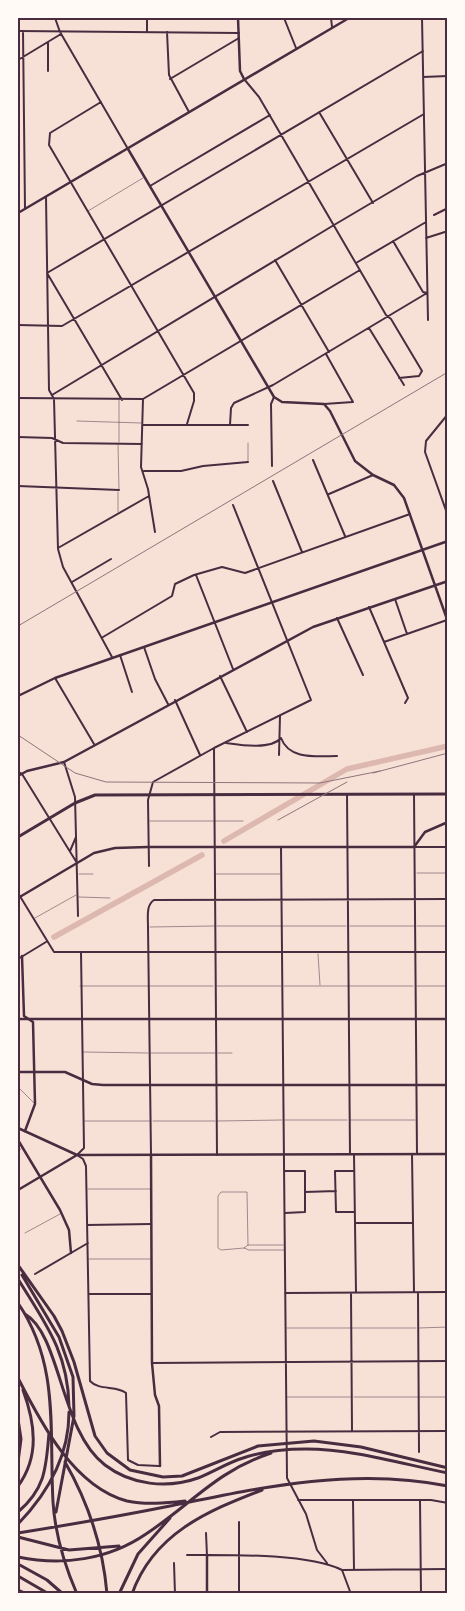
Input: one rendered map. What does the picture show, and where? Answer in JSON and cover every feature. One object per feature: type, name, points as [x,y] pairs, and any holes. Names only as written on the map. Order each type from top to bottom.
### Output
[{"type":"main road","points":[[18,837],[75,803],[95,795],[448,794]]},
{"type":"main road","points":[[18,1266],[54,1316],[74,1362],[95,1436],[107,1453],[130,1470],[153,1476],[172,1477],[198,1471],[222,1459],[258,1446],[297,1441],[341,1443],[448,1468]]},
{"type":"main road","points":[[18,1266],[55,1329],[68,1359],[73,1377],[74,1416],[55,1515]]},
{"type":"main road","points":[[18,1279],[59,1349],[68,1385],[69,1411],[67,1437],[59,1464],[45,1490],[18,1524]]},
{"type":"main road","points":[[18,1303],[40,1346],[47,1370],[58,1538],[77,1594]]},
{"type":"main road","points":[[25,1314],[33,1319],[47,1346],[77,1430],[87,1446],[104,1465],[134,1481],[158,1484],[190,1480],[231,1462],[256,1454],[278,1450],[336,1452],[448,1472]]},
{"type":"main road","points":[[18,1378],[33,1420],[34,1437],[30,1464],[18,1486]]},
{"type":"main road","points":[[20,1383],[54,1439],[87,1506],[96,1532],[107,1594]]},
{"type":"main road","points":[[18,1512],[39,1486],[45,1474],[51,1417]]},
{"type":"main road","points":[[18,1418],[20,1433],[18,1462]]},
{"type":"main road","points":[[54,1439],[83,1476],[116,1497],[148,1504],[198,1500]]},
{"type":"main road","points":[[18,1557],[54,1562],[80,1559],[112,1551],[156,1527],[211,1482],[240,1464],[278,1450]]},
{"type":"main road","points":[[18,1533],[308,1482],[385,1477],[448,1486]]},
{"type":"main road","points":[[132,1594],[146,1566],[162,1546],[189,1522],[211,1510],[269,1488]]},
{"type":"main road","points":[[119,1594],[138,1554],[176,1511]]},
{"type":"main road","points":[[18,1537],[69,1550],[107,1548],[127,1544]]},
{"type":"main road","points":[[18,1564],[47,1580],[63,1594]]},
{"type":"main road","points":[[18,1576],[49,1594]]},
{"type":"main road","points":[[18,1590],[27,1594]]},
{"type":"street","points":[[56,18],[61,33],[274,397],[285,402],[324,404],[353,402],[328,353],[275,260]]},
{"type":"street","points":[[147,18],[147,32]]},
{"type":"street","points":[[238,18],[240,71],[244,79],[252,86],[270,115],[422,373],[419,376],[399,378]]},
{"type":"street","points":[[284,18],[296,48]]},
{"type":"street","points":[[331,18],[332,27]]},
{"type":"street","points":[[18,213],[348,18]]},
{"type":"street","points":[[422,18],[428,320]]},
{"type":"street","points":[[18,31],[61,33],[239,33]]},
{"type":"street","points":[[23,31],[26,209]]},
{"type":"street","points":[[167,32],[170,79],[189,112]]},
{"type":"street","points":[[18,60],[61,33]]},
{"type":"street","points":[[170,79],[239,38]]},
{"type":"street","points":[[48,42],[48,71]]},
{"type":"street","points":[[47,273],[423,51]]},
{"type":"street","points":[[423,77],[448,76]]},
{"type":"street","points":[[101,102],[48,135],[50,147],[185,375],[194,395],[187,424]]},
{"type":"street","points":[[319,112],[373,202]]},
{"type":"street","points":[[18,325],[60,326],[74,319],[307,180],[424,114]]},
{"type":"street","points":[[150,186],[270,115]]},
{"type":"street","points":[[52,395],[157,330],[373,202],[425,173],[448,163]]},
{"type":"street","points":[[46,197],[50,390],[54,399],[54,488],[58,549],[63,567],[71,583],[113,658]]},
{"type":"street","points":[[434,215],[448,208]]},
{"type":"street","points":[[356,263],[426,222]]},
{"type":"street","points":[[426,238],[448,231]]},
{"type":"street","points":[[393,241],[423,292],[427,293]]},
{"type":"street","points":[[18,398],[143,399],[360,270]]},
{"type":"street","points":[[47,273],[120,400]]},
{"type":"street","points":[[230,425],[232,405],[328,353],[427,293]]},
{"type":"street","points":[[369,328],[404,385]]},
{"type":"street","points":[[272,466],[271,404],[274,397]]},
{"type":"street","points":[[143,399],[142,471],[149,496],[155,532]]},
{"type":"street","points":[[324,404],[330,411],[355,462],[373,475],[394,485],[404,498],[447,621],[384,642]]},
{"type":"street","points":[[448,414],[426,441],[425,452],[448,516]]},
{"type":"street","points":[[143,424],[248,425]]},
{"type":"street","points":[[18,437],[54,439],[62,443],[142,444]]},
{"type":"street","points":[[313,460],[329,494],[345,536]]},
{"type":"street","points":[[142,471],[181,471],[248,462]]},
{"type":"street","points":[[329,494],[373,475]]},
{"type":"street","points":[[273,481],[302,552]]},
{"type":"street","points":[[18,486],[118,490]]},
{"type":"street","points":[[58,549],[149,496]]},
{"type":"street","points":[[149,866],[148,795],[153,782],[214,748],[311,700],[260,568],[233,505]]},
{"type":"street","points":[[102,638],[172,596],[175,584],[196,575],[222,567],[245,573],[410,514]]},
{"type":"street","points":[[18,696],[55,678],[448,541]]},
{"type":"street","points":[[71,583],[111,560]]},
{"type":"street","points":[[196,575],[233,669]]},
{"type":"street","points":[[18,776],[64,762],[288,639],[337,618],[448,581]]},
{"type":"street","points":[[395,599],[407,634]]},
{"type":"street","points":[[369,608],[408,698],[405,703]]},
{"type":"street","points":[[337,618],[363,675]]},
{"type":"street","points":[[144,647],[155,680],[168,704]]},
{"type":"street","points":[[120,655],[132,692]]},
{"type":"street","points":[[220,676],[247,732]]},
{"type":"street","points":[[55,678],[94,744]]},
{"type":"street","points":[[175,700],[200,756]]},
{"type":"street","points":[[279,755],[281,738],[280,716]]},
{"type":"street","points":[[225,743],[268,745],[278,742],[281,738]]},
{"type":"street","points":[[281,738],[284,748],[292,753],[336,756]]},
{"type":"street","points":[[214,748],[218,1155]]},
{"type":"street","points":[[64,762],[75,791],[78,916]]},
{"type":"street","points":[[18,772],[22,774],[77,863]]},
{"type":"street","points":[[347,794],[350,1120],[354,1171],[356,1293]]},
{"type":"street","points":[[414,794],[417,1154]]},
{"type":"street","points":[[414,847],[426,832],[448,822]]},
{"type":"street","points":[[69,851],[75,843],[76,835]]},
{"type":"street","points":[[448,846],[148,847],[105,849],[18,896],[54,952],[448,952]]},
{"type":"street","points":[[281,848],[286,1478],[306,1514],[317,1550],[327,1563]]},
{"type":"street","points":[[18,1128],[77,1155],[85,1161],[89,1259],[90,1381],[100,1387],[124,1391],[126,1395],[128,1460],[138,1464],[160,1466],[159,1406],[155,1395],[152,1363],[148,986],[150,902],[154,900],[448,899]]},
{"type":"street","points":[[18,959],[46,942]]},
{"type":"street","points":[[18,1190],[77,1155],[84,1148],[80,1019],[81,952]]},
{"type":"street","points":[[22,956],[24,1016],[33,1022],[36,1104],[25,1131]]},
{"type":"street","points":[[18,1019],[448,1019]]},
{"type":"street","points":[[18,1072],[65,1072],[92,1084],[103,1085],[447,1085],[447,1120]]},
{"type":"street","points":[[18,1140],[69,1230],[71,1253]]},
{"type":"street","points":[[412,1154],[414,1293]]},
{"type":"street","points":[[77,1155],[448,1154]]},
{"type":"street","points":[[284,1171],[305,1171],[305,1212],[284,1212]]},
{"type":"street","points":[[354,1171],[335,1171],[336,1212],[354,1212]]},
{"type":"street","points":[[305,1192],[336,1191]]},
{"type":"street","points":[[355,1223],[413,1223]]},
{"type":"street","points":[[88,1225],[151,1224]]},
{"type":"street","points":[[35,1274],[88,1242]]},
{"type":"street","points":[[418,1292],[419,1452]]},
{"type":"street","points":[[285,1293],[448,1292]]},
{"type":"street","points":[[351,1293],[352,1431]]},
{"type":"street","points":[[89,1294],[151,1294]]},
{"type":"street","points":[[152,1363],[448,1361]]},
{"type":"street","points":[[211,1437],[220,1432],[448,1431]]},
{"type":"street","points":[[298,1500],[420,1500],[448,1503]]},
{"type":"street","points":[[353,1500],[354,1570]]},
{"type":"street","points":[[420,1500],[421,1594]]},
{"type":"street","points":[[239,1522],[239,1594]]},
{"type":"street","points":[[206,1533],[207,1594]]},
{"type":"street","points":[[187,1556],[271,1557],[327,1563],[342,1570],[448,1569]]},
{"type":"street","points":[[174,1564],[175,1594]]},
{"type":"street","points":[[342,1570],[352,1594]]},
{"type":"lane","points":[[88,211],[145,178]]},
{"type":"lane","points":[[119,513],[120,400]]},
{"type":"lane","points":[[77,421],[119,421],[143,424]]},
{"type":"lane","points":[[248,443],[248,462]]},
{"type":"lane","points":[[148,821],[244,821]]},
{"type":"lane","points":[[414,873],[448,873]]},
{"type":"lane","points":[[78,874],[93,874]]},
{"type":"lane","points":[[215,874],[281,874]]},
{"type":"lane","points":[[33,919],[78,896],[110,898]]},
{"type":"lane","points":[[148,926],[448,926]]},
{"type":"lane","points":[[318,952],[320,986]]},
{"type":"lane","points":[[80,986],[448,986]]},
{"type":"lane","points":[[82,1052],[232,1053]]},
{"type":"lane","points":[[18,1087],[36,1104]]},
{"type":"lane","points":[[83,1121],[416,1120]]},
{"type":"lane","points":[[18,1151],[22,1148]]},
{"type":"lane","points":[[86,1189],[151,1189]]},
{"type":"lane","points":[[248,1245],[247,1192],[221,1192],[218,1196],[218,1248],[221,1250],[244,1248],[249,1250],[284,1250]]},
{"type":"lane","points":[[25,1233],[61,1213]]},
{"type":"lane","points":[[244,1248],[248,1245],[284,1245]]},
{"type":"lane","points":[[89,1259],[151,1259]]},
{"type":"lane","points":[[285,1328],[448,1327]]},
{"type":"lane","points":[[286,1398],[448,1397]]},
{"type":"waterway","points":[[224,841],[347,769],[448,746]]},
{"type":"waterway","points":[[54,937],[202,855]]},
{"type":"railway","points":[[18,626],[448,372]]},
{"type":"railway","points":[[18,735],[75,773],[106,782],[320,783],[380,771]]},
{"type":"railway","points":[[373,773],[448,753]]},
{"type":"railway","points":[[278,820],[347,782]]}]
